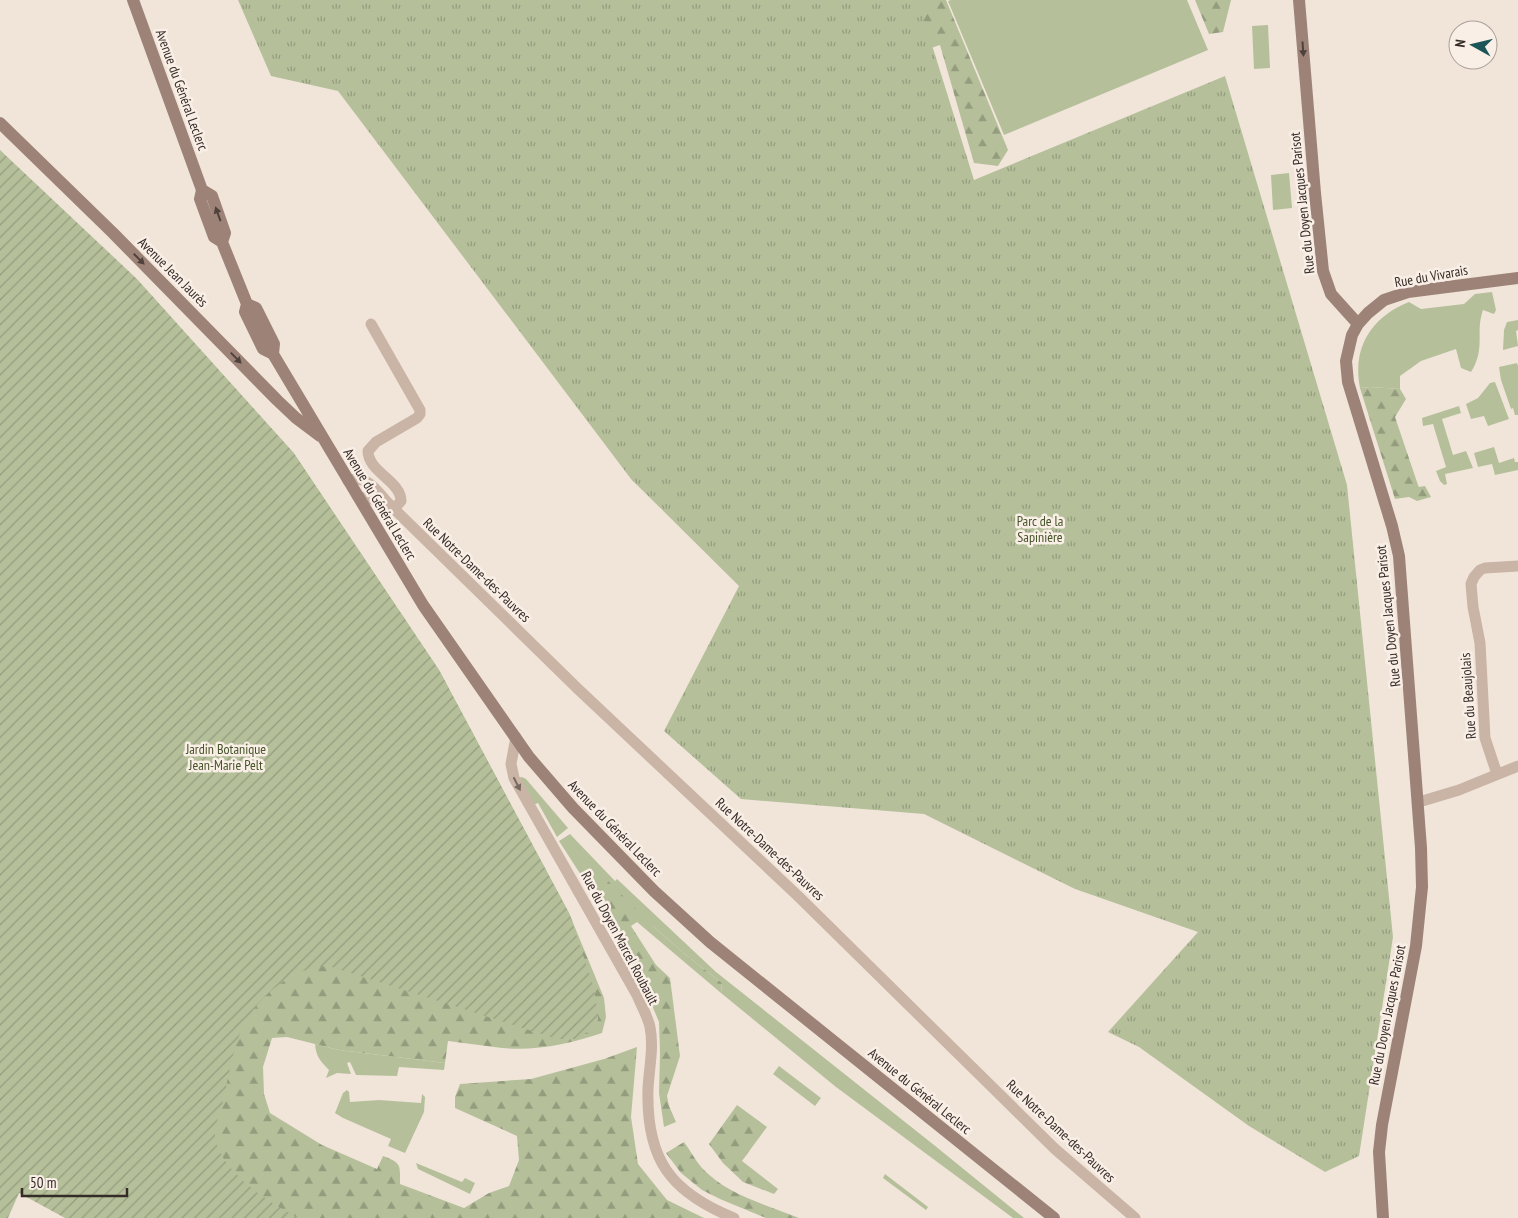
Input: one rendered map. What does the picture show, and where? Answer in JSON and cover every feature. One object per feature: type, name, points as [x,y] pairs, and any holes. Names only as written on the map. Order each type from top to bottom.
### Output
[{"type":"street","name":"Avenue du Général Leclerc","points":[[133,0],[202,190],[212,196],[225,233],[222,242],[247,304],[256,308],[274,344],[272,354],[423,606],[472,678],[530,757],[625,862],[710,942],[1054,1218]]},
{"type":"street","name":"Rue du Doyen Jacques Parisot","points":[[1299,0],[1323,271],[1328,288],[1358,324],[1348,348],[1346,361],[1348,382],[1392,526],[1399,556],[1418,802],[1422,868],[1420,916],[1382,1125],[1379,1179],[1383,1218]]},
{"type":"street","name":"Avenue Jean Jaurès","points":[[0,123],[104,224],[277,400],[296,418],[325,440]]},
{"type":"street","name":"Rue du Vivarais","points":[[1358,324],[1368,312],[1384,300],[1400,294],[1518,278]]},
{"type":"street","points":[[358,496],[390,505],[401,501],[399,493],[370,461],[368,451],[376,442],[417,418],[420,414],[420,410],[371,324]]},
{"type":"street","name":"Rue Notre-Dame-des-Pauvres","points":[[348,481],[356,478],[362,479],[376,489],[390,505],[578,689],[798,896],[1055,1149],[1135,1218]]},
{"type":"street","name":"Rue du Beaujolais","points":[[1497,774],[1485,738],[1480,643],[1473,607],[1472,584],[1474,577],[1480,570],[1485,568],[1518,566]]},
{"type":"street","name":"Rue du Doyen Marcel Roubault","points":[[516,737],[511,764],[514,778],[637,995],[650,1027],[652,1055],[648,1089],[650,1126],[654,1146],[663,1166],[674,1181],[687,1193],[734,1218]]},
{"type":"street","points":[[1418,802],[1459,790],[1518,766]]},
{"type":"green space","name":"Parc de la Sapinière","points":[[238,0],[918,0],[974,180],[1225,76],[1347,485],[1393,937],[1359,1156],[1325,1172],[1249,1126],[1139,1047],[1108,1032],[1198,932],[1075,889],[924,814],[741,799],[664,731],[739,586],[631,479],[338,91],[271,76]]},
{"type":"green space","points":[[834,0],[946,0],[1008,150],[998,166],[974,163],[940,45],[910,55]]},
{"type":"green space","points":[[1187,0],[1208,50],[1004,135],[948,1]]},
{"type":"green space","points":[[1195,0],[1231,0],[1223,32],[1209,34]]},
{"type":"green space","points":[[1268,25],[1270,68],[1254,69],[1252,26]]},
{"type":"green space","name":"Jardin Botanique Jean-Marie Pelt","points":[[0,150],[137,279],[293,452],[439,670],[569,913],[593,985],[598,1014],[598,1020],[594,1028],[576,1039],[557,1039],[329,966],[304,971],[281,983],[253,1011],[238,1038],[217,1120],[215,1137],[221,1154],[239,1177],[262,1196],[299,1218],[65,1218],[19,1193],[8,1218],[0,1218]]},
{"type":"green space","points":[[1289,173],[1292,208],[1273,210],[1271,175]]},
{"type":"green space","points":[[1492,292],[1496,310],[1494,314],[1483,310],[1478,355],[1471,372],[1461,368],[1456,349],[1421,361],[1400,376],[1400,389],[1360,388],[1358,373],[1362,347],[1367,336],[1384,316],[1409,302],[1421,309],[1464,304],[1475,294]]},
{"type":"green space","points":[[1518,320],[1518,330],[1516,331],[1518,346],[1503,350],[1504,330],[1507,322]]},
{"type":"green space","points":[[1517,363],[1518,415],[1515,415],[1501,380],[1499,367]]},
{"type":"green space","points":[[1495,382],[1509,419],[1488,426],[1484,416],[1471,419],[1466,404],[1478,398],[1490,383]]},
{"type":"green space","points":[[1360,388],[1400,389],[1406,399],[1395,417],[1418,485],[1419,487],[1425,486],[1431,497],[1417,501],[1409,497],[1395,499]]},
{"type":"green space","points":[[1459,406],[1461,413],[1442,419],[1453,455],[1466,451],[1473,468],[1445,474],[1447,484],[1444,485],[1436,471],[1446,467],[1433,424],[1423,426],[1422,418]]},
{"type":"green space","points":[[1494,447],[1499,463],[1514,458],[1515,462],[1518,462],[1518,470],[1495,475],[1492,464],[1478,467],[1474,453]]},
{"type":"green space","name":"Jardin Botanique Jean-Marie Pelt","points":[[293,452],[439,670],[569,913],[604,998],[606,1017],[602,1033],[553,1046],[515,1049],[448,1041],[445,1063],[339,1050],[287,1037],[272,1038],[263,1067],[264,1094],[270,1113],[322,1145],[377,1169],[383,1156],[389,1158],[399,1166],[400,1184],[464,1208],[489,1193],[509,1186],[519,1160],[517,1136],[455,1108],[455,1097],[460,1084],[531,1079],[604,1059],[637,1047],[631,1117],[638,1164],[667,1200],[704,1218],[263,1218],[147,1135],[0,593]]},
{"type":"green space","points":[[518,778],[526,779],[568,828],[557,837],[538,803],[533,805]]},
{"type":"green space","points":[[570,834],[615,881],[617,879],[716,972],[1024,1218],[1013,1218],[836,1087],[721,993],[722,983],[654,927],[592,886],[590,889],[559,841]]},
{"type":"green space","points":[[605,878],[654,927],[722,983],[721,993],[637,922],[631,926],[656,965],[670,978],[680,1056],[667,1096],[676,1122],[664,1127],[659,1093],[659,1022],[629,958],[613,933],[590,889],[594,880]]},
{"type":"green space","points":[[315,1044],[339,1050],[445,1063],[444,1070],[399,1067],[397,1076],[356,1075],[350,1062],[347,1063],[351,1074],[337,1073],[326,1078],[329,1070],[319,1058]]},
{"type":"green space","points":[[779,1066],[821,1098],[815,1106],[773,1074]]},
{"type":"green space","points":[[347,1090],[350,1102],[379,1100],[421,1103],[422,1094],[425,1097],[424,1112],[405,1153],[388,1146],[391,1139],[335,1113],[343,1093]]},
{"type":"green space","points":[[737,1105],[767,1127],[742,1161],[778,1189],[774,1194],[743,1182],[723,1163],[709,1144]]},
{"type":"green space","points":[[684,1142],[702,1168],[723,1185],[747,1198],[799,1218],[766,1218],[702,1190],[681,1173],[666,1153]]},
{"type":"green space","points":[[416,1163],[462,1182],[465,1178],[475,1183],[470,1194],[418,1169]]},
{"type":"green space","points":[[885,1174],[928,1207],[926,1210],[883,1178]]}]
